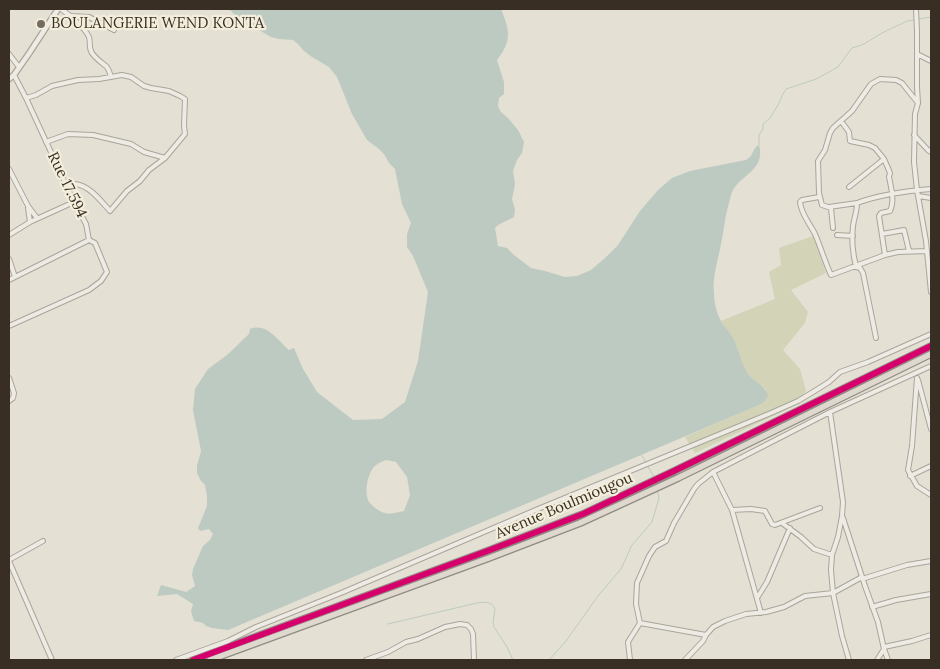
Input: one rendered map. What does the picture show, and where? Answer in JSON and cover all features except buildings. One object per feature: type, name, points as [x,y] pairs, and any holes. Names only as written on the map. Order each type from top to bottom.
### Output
[{"type":"highway","name":"Avenue Boulmiougou","points":[[193,660],[583,514],[931,346]]},
{"type":"highway","name":"Avenue Boulmiougou","points":[[210,660],[545,537],[678,478],[931,354]]},
{"type":"street","points":[[9,79],[14,75],[60,9],[72,16],[89,37],[90,49],[98,61],[108,69],[111,77]]},
{"type":"street","points":[[916,9],[918,103],[915,114],[914,162],[930,272],[931,292]]},
{"type":"street","points":[[72,16],[89,17],[114,30]]},
{"type":"street","points":[[9,54],[19,68]]},
{"type":"street","points":[[917,54],[930,61],[931,66]]},
{"type":"street","name":"Rue 17.594","points":[[9,326],[89,290],[101,281],[107,269],[95,243],[89,240],[86,224],[14,75]]},
{"type":"street","points":[[26,98],[52,86],[78,80],[122,75],[152,88],[169,91],[185,99],[185,134],[173,150],[127,192],[110,211],[86,188],[74,184],[67,186]]},
{"type":"street","points":[[918,103],[902,83],[896,80],[880,79],[871,84],[852,110],[830,133],[825,150],[818,161],[819,197],[822,205],[830,207],[857,203],[892,194],[931,190]]},
{"type":"street","points":[[842,121],[849,132],[850,141],[874,148],[884,160],[890,173],[892,209],[881,213],[879,216],[885,255]]},
{"type":"street","points":[[46,142],[68,134],[93,135],[131,144],[144,152],[165,158]]},
{"type":"street","points":[[914,135],[930,150]]},
{"type":"street","points":[[849,187],[884,160]]},
{"type":"street","points":[[9,169],[28,206],[38,218]]},
{"type":"street","points":[[9,186],[16,183]]},
{"type":"street","points":[[918,196],[931,198]]},
{"type":"street","points":[[819,197],[800,202],[831,275],[885,255],[898,252],[927,251]]},
{"type":"street","points":[[9,235],[30,222],[74,202]]},
{"type":"street","points":[[856,267],[852,227],[857,203]]},
{"type":"street","points":[[28,206],[30,222]]},
{"type":"street","points":[[830,207],[833,228]]},
{"type":"street","points":[[882,234],[905,231],[909,251]]},
{"type":"street","points":[[837,235],[853,236]]},
{"type":"street","points":[[9,280],[89,240]]},
{"type":"street","points":[[9,259],[15,277]]},
{"type":"street","points":[[856,267],[860,268],[863,273],[876,338]]},
{"type":"street","points":[[176,660],[228,641],[256,627],[341,594],[538,508],[771,413],[798,401],[829,382],[840,372],[868,362],[931,334]]},
{"type":"street","points":[[630,660],[628,642],[640,623],[636,604],[637,583],[649,556],[655,547],[666,542],[674,523],[698,484],[713,472],[830,412],[916,375],[931,366]]},
{"type":"street","points":[[916,375],[931,429]]},
{"type":"street","points":[[916,375],[912,446],[908,470],[917,486],[931,495]]},
{"type":"street","points":[[9,378],[14,393],[10,401]]},
{"type":"street","points":[[830,412],[842,492],[842,516],[832,555],[831,570],[833,593],[849,660]]},
{"type":"street","points":[[910,476],[931,466]]},
{"type":"street","points":[[713,472],[732,510],[761,613]]},
{"type":"street","points":[[732,510],[751,509],[765,511],[774,525],[820,508]]},
{"type":"street","points":[[842,516],[878,622],[888,660]]},
{"type":"street","points":[[782,523],[814,549],[832,555]]},
{"type":"street","points":[[757,598],[767,582],[790,528]]},
{"type":"street","points":[[43,541],[9,560],[52,660]]},
{"type":"street","points":[[685,660],[713,627],[725,621],[746,614],[761,613],[784,607],[805,596],[833,593],[862,578],[907,565],[931,561]]},
{"type":"street","points":[[872,607],[896,600],[931,594]]},
{"type":"street","points":[[640,623],[706,635]]},
{"type":"street","points":[[366,660],[445,627],[462,624],[467,624],[472,632],[474,660]]},
{"type":"street","points":[[877,660],[884,648],[931,635]]},
{"type":"green space","points":[[813,236],[826,273],[791,290],[808,312],[805,323],[783,350],[800,369],[806,391],[794,406],[695,453],[685,437],[763,403],[766,389],[751,378],[745,370],[733,339],[721,321],[775,299],[769,272],[781,265],[779,248]]},
{"type":"shaded area","points":[[227,9],[501,9],[508,30],[508,36],[505,47],[497,60],[504,82],[504,94],[499,98],[498,106],[501,112],[518,130],[524,142],[522,153],[513,171],[515,184],[512,199],[515,210],[514,217],[495,228],[498,246],[507,248],[531,268],[565,277],[577,276],[591,270],[605,258],[618,245],[640,211],[658,190],[672,178],[690,171],[746,160],[759,145],[759,160],[756,166],[736,186],[732,193],[726,213],[714,287],[715,305],[720,320],[733,338],[748,374],[767,392],[768,396],[763,403],[228,630],[212,628],[194,621],[191,611],[193,604],[177,594],[157,596],[161,585],[186,592],[195,586],[192,575],[193,569],[203,546],[210,540],[213,534],[209,529],[200,531],[198,528],[207,506],[207,496],[205,485],[197,473],[201,451],[193,410],[195,389],[208,369],[227,355],[249,334],[250,329],[261,328],[271,333],[289,350],[294,348],[303,369],[317,392],[353,420],[382,419],[405,402],[418,361],[428,292],[413,256],[407,247],[407,234],[411,223],[402,204],[395,169],[384,154],[367,140],[352,114],[337,77],[329,67],[304,51],[293,40],[271,37],[237,17]],"holes":[[[386,460],[396,462],[407,477],[410,495],[404,511],[387,514],[369,502],[367,498],[367,485],[369,475],[376,465]]]},
{"type":"waterway","points":[[919,19],[931,17]]},
{"type":"waterway","points":[[759,145],[759,135],[763,129],[763,124],[770,118],[786,89],[816,79],[838,67],[852,48],[862,45],[907,21],[915,20]]},
{"type":"waterway","points":[[641,454],[654,477]]},
{"type":"waterway","points":[[549,660],[566,641],[598,596],[621,569],[632,545],[652,522],[659,498],[657,490]]},
{"type":"waterway","points":[[388,624],[477,603],[488,603],[495,609],[494,627],[513,660]]},
{"type":"cycle path","points":[[193,660],[583,514],[931,346]]},
{"type":"place","name":"BOULANGERIE WEND KONTA","points":[[41,24]]}]
